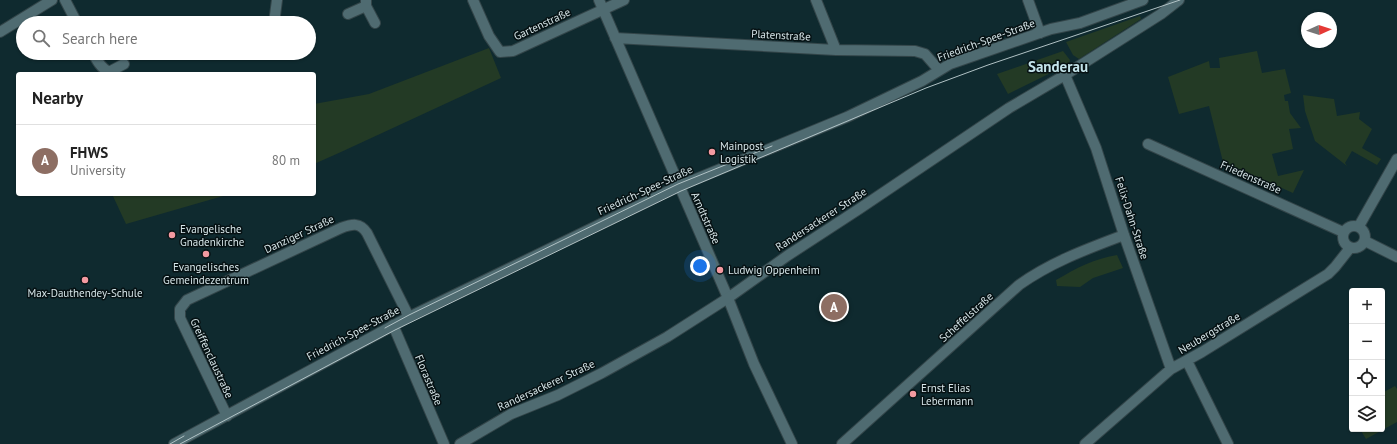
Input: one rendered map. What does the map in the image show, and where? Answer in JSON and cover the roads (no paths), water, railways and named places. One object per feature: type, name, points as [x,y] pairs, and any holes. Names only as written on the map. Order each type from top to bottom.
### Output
[{"type":"street","points":[[26,16],[52,0]]},
{"type":"street","points":[[65,0],[73,16]]},
{"type":"street","points":[[275,16],[277,0]]},
{"type":"street","name":"Gartenstraße","points":[[473,0],[488,36],[500,52],[513,51],[603,10]]},
{"type":"street","name":"Arndtstraße","points":[[599,0],[728,298],[754,364],[792,444]]},
{"type":"street","points":[[603,10],[624,0]]},
{"type":"street","points":[[816,0],[836,50]]},
{"type":"street","points":[[1028,0],[1040,33]]},
{"type":"street","name":"Friedrich-Spee-Straße","points":[[174,444],[409,317],[679,186],[847,117],[919,83],[950,64],[1040,33],[1080,23],[1143,0]]},
{"type":"street","name":"Randersackerer Straße","points":[[460,444],[511,414],[558,395],[602,373],[667,337],[728,298],[787,256],[1009,108],[1065,75],[1179,1]]},
{"type":"street","points":[[348,14],[366,3],[375,23]]},
{"type":"street","points":[[0,32],[16,22]]},
{"type":"street","name":"Platenstraße","points":[[615,38],[836,50],[915,51],[925,54],[939,70]]},
{"type":"street","points":[[97,60],[104,69],[109,72],[124,64]]},
{"type":"street","name":"Felix-Dahn-Straße","points":[[1065,75],[1096,148],[1124,235],[1171,369]]},
{"type":"street","name":"Friedenstraße","points":[[1148,144],[1344,232]]},
{"type":"street","points":[[1358,226],[1397,159]]},
{"type":"street","name":"Danziger Straße","points":[[180,309],[187,300],[341,228],[354,224],[361,226],[367,233],[409,317]]},
{"type":"street","points":[[1350,226],[1358,226],[1365,233],[1364,241],[1359,247],[1350,248],[1343,241],[1342,236],[1350,226]]},
{"type":"street","name":"Scheffelstraße","points":[[842,444],[1019,285],[1050,265],[1080,251],[1124,235]]},
{"type":"street","points":[[1364,241],[1397,256]]},
{"type":"street","name":"Neubergstraße","points":[[1085,444],[1171,369],[1187,361],[1328,274],[1350,248]]},
{"type":"street","name":"Greiffenclaustraße","points":[[180,309],[182,325],[227,416]]},
{"type":"street","name":"Florastraße","points":[[393,326],[444,444]]},
{"type":"street","points":[[1187,361],[1228,444]]},
{"type":"tram line","points":[[180,444],[395,330],[681,191],[926,88],[988,65],[1180,0]]},
{"type":"tram line","points":[[385,328],[678,184],[772,146]]},
{"type":"tram line","points":[[170,444],[184,436]]},
{"type":"place","name":"Mainpost Logistik","points":[[712,152]]},
{"type":"place","name":"Evangelische Gnadenkirche","points":[[172,235]]},
{"type":"place","name":"Evangelisches Gemeindezentrum","points":[[206,254]]},
{"type":"place","name":"Ludwig Oppenheim","points":[[720,270]]},
{"type":"place","name":"Max-Dauthendey-Schule","points":[[85,280]]},
{"type":"place","name":"FHWS","points":[[834,307]]},
{"type":"place","name":"Ernst Elias Lebermann","points":[[913,394]]},
{"type":"district","name":"Sanderau","points":[[1058,67]]}]
